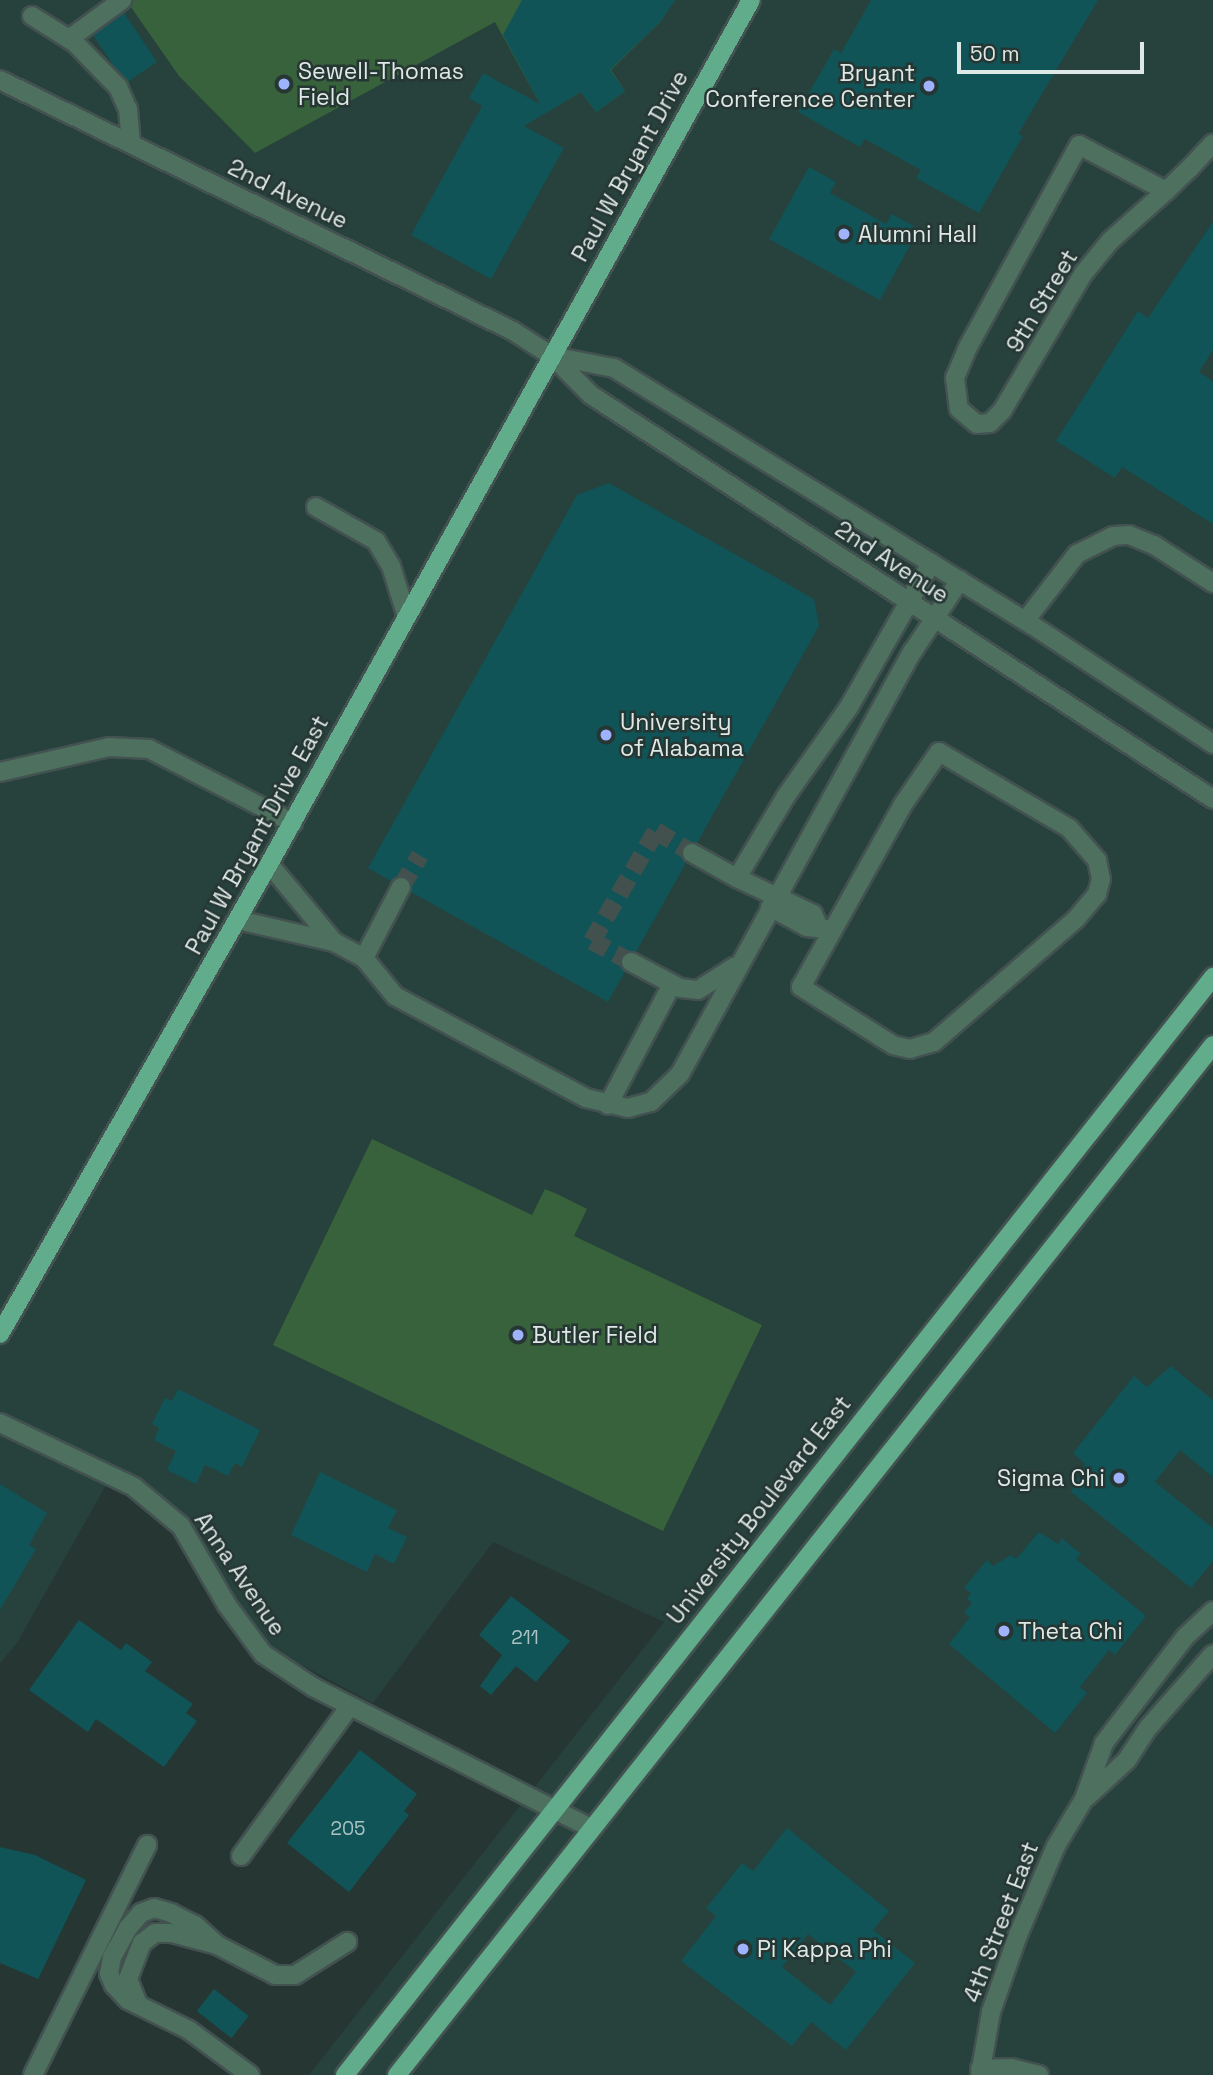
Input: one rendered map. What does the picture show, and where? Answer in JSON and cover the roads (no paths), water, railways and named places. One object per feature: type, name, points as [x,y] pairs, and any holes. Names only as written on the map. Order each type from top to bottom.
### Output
[{"type":"main road","name":"Paul W Bryant Drive","points":[[552,356],[751,0]]},
{"type":"main road","name":"Paul W Bryant Drive East","points":[[0,1335],[270,864],[552,356]]},
{"type":"main road","name":"University Boulevard East","points":[[345,2075],[1213,977]]},
{"type":"main road","points":[[397,2075],[1213,1045]]},
{"type":"street","points":[[69,39],[122,0]]},
{"type":"street","points":[[32,16],[69,39],[118,87],[128,109],[131,142]]},
{"type":"street","name":"2nd Avenue","points":[[0,80],[513,331],[552,356],[591,395],[1213,799]]},
{"type":"street","name":"9th Street","points":[[1166,191],[1079,145],[955,378],[959,409],[977,424],[990,423],[1002,411],[1083,274],[1110,241],[1166,191],[1213,143]]},
{"type":"street","name":"2nd Avenue","points":[[552,356],[614,368],[1026,621],[1213,744]]},
{"type":"street","points":[[316,507],[376,541],[391,566],[407,617]]},
{"type":"street","points":[[1026,621],[1077,554],[1113,536],[1129,535],[1154,545],[1213,583]]},
{"type":"street","points":[[737,878],[786,796],[849,707],[931,563]]},
{"type":"street","points":[[238,920],[334,942],[364,958],[395,996],[586,1098],[628,1108],[663,1095],[680,1074],[773,900],[960,580]]},
{"type":"street","points":[[0,772],[109,747],[149,749],[293,823]]},
{"type":"street","points":[[939,752],[1069,828],[1097,860],[1101,879],[1089,906],[924,1047],[893,1045],[801,987],[824,927],[939,752]]},
{"type":"street","points":[[692,853],[773,900],[807,927],[824,927]]},
{"type":"street","points":[[270,864],[334,942]]},
{"type":"street","points":[[364,958],[401,887]]},
{"type":"street","points":[[631,962],[672,984],[698,990],[737,965]]},
{"type":"street","points":[[608,1105],[672,984]]},
{"type":"street","name":"Anna Avenue","points":[[0,1423],[134,1488],[181,1526],[227,1605],[263,1654],[350,1706],[591,1828]]},
{"type":"street","name":"4th Street East","points":[[979,2073],[991,2012],[1018,1935],[1056,1846],[1084,1799],[1104,1743],[1117,1721],[1185,1637],[1213,1611]]},
{"type":"street","name":"4th Street East","points":[[1084,1799],[1127,1760],[1148,1728],[1213,1654]]},
{"type":"street","points":[[241,1856],[350,1706]]},
{"type":"street","points":[[33,2075],[147,1845]]},
{"type":"street","points":[[217,1945],[195,1925],[154,1908],[141,1913],[112,1957],[109,1974],[128,2000],[189,2030],[250,2075]]},
{"type":"street","points":[[138,2004],[128,1979],[142,1943],[155,1933],[172,1933],[217,1945],[275,1975],[295,1975],[347,1942]]},
{"type":"street","points":[[979,2073],[1011,2068],[1039,2075]]},
{"type":"tunnel","points":[[631,962],[592,941],[656,831],[692,853]]},
{"type":"tunnel","points":[[401,887],[420,855]]},
{"type":"place","name":"Sewell-Thomas Field","points":[[284,84]]},
{"type":"place","name":"Bryant Conference Center","points":[[929,86]]},
{"type":"place","name":"Alumni Hall","points":[[844,234]]},
{"type":"place","name":"University of Alabama","points":[[606,735]]},
{"type":"place","name":"Butler Field","points":[[518,1335]]},
{"type":"place","name":"Sigma Chi","points":[[1119,1478]]},
{"type":"place","name":"Theta Chi","points":[[1004,1631]]},
{"type":"place","name":"Pi Kappa Phi","points":[[743,1949]]}]
